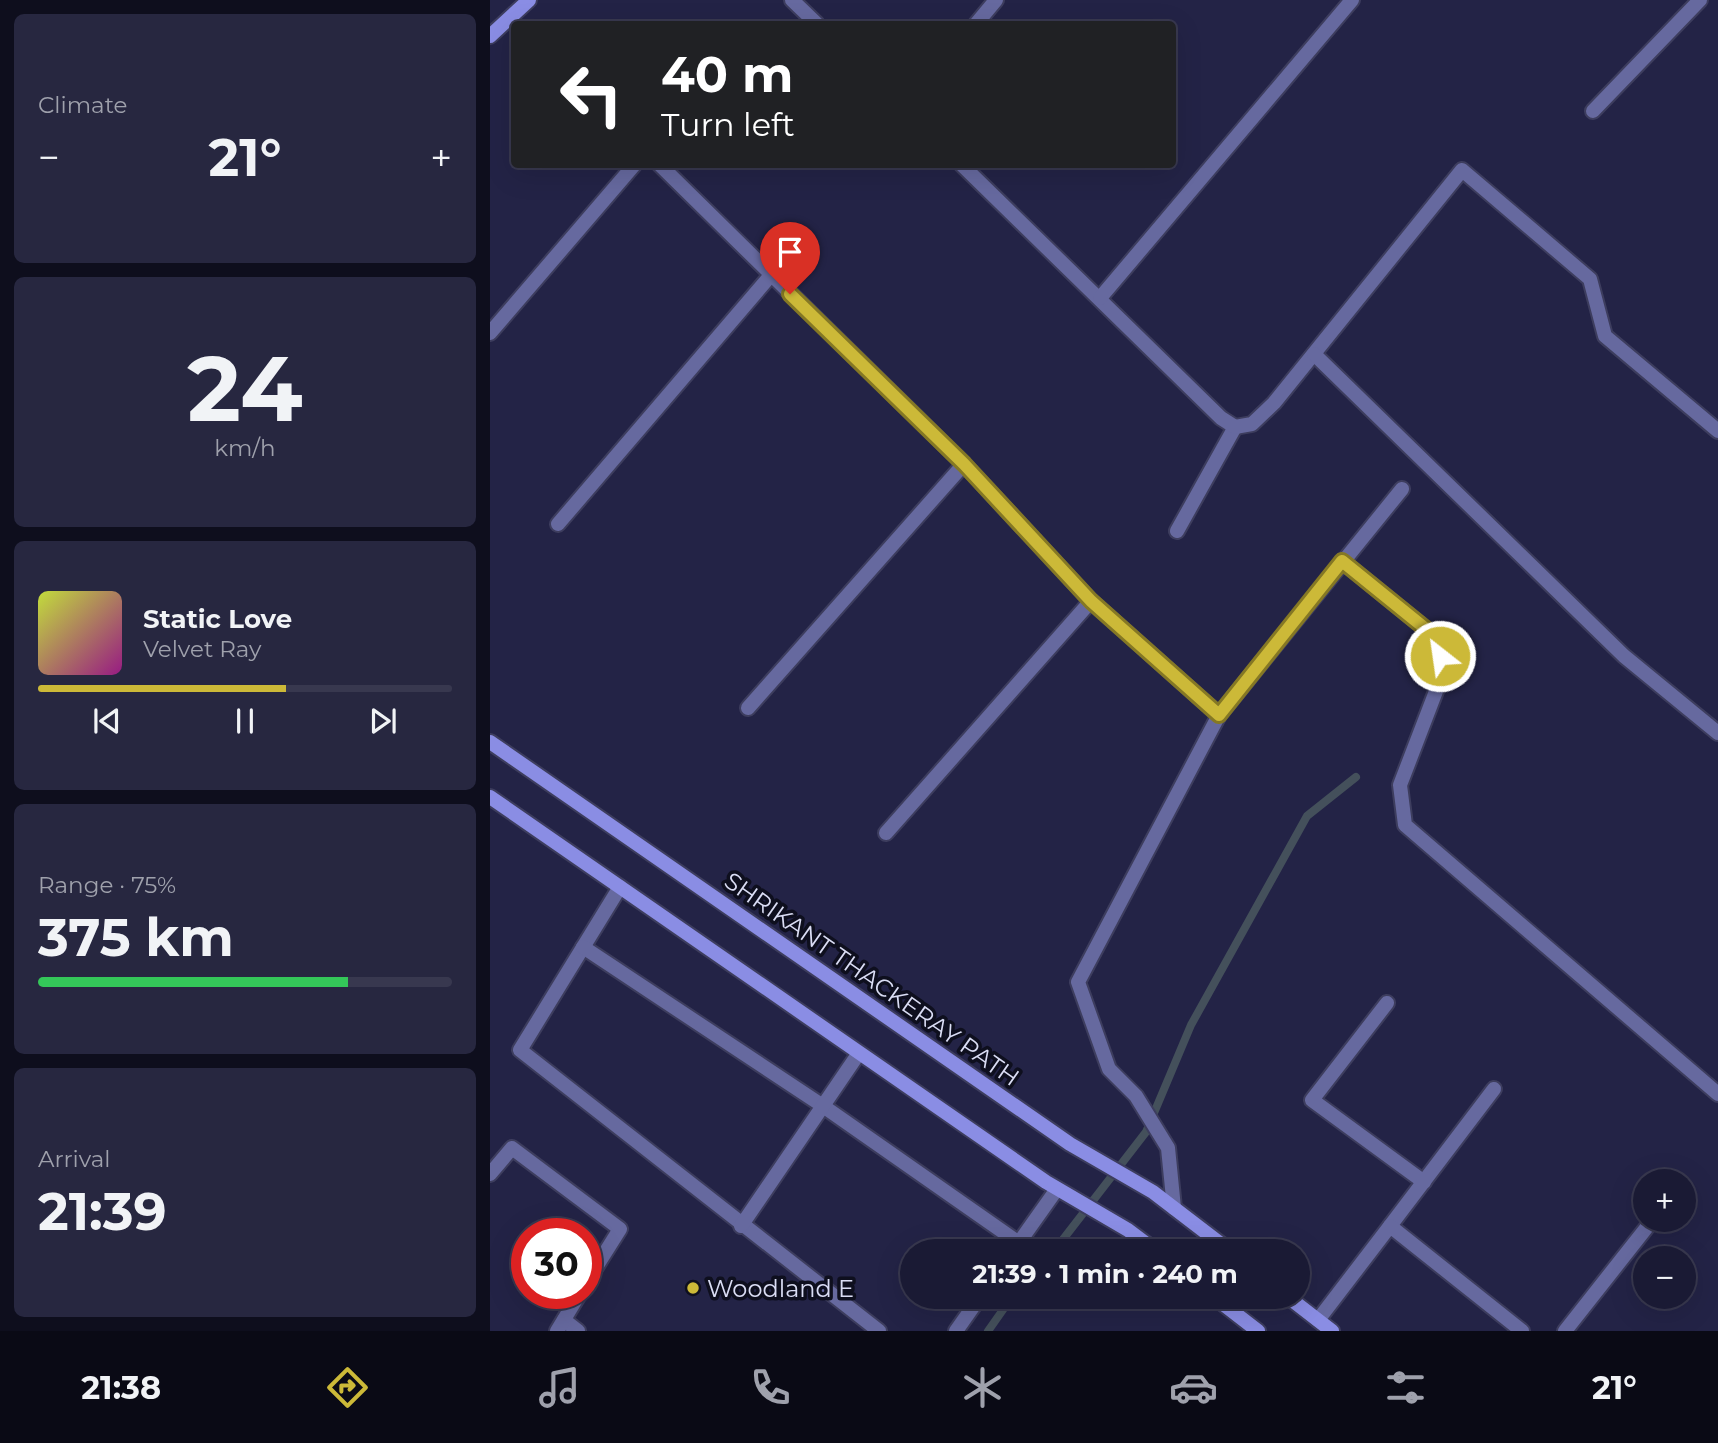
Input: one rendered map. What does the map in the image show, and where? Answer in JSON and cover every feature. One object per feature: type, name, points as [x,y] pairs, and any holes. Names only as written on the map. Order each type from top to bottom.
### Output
[{"type":"street","points":[[514,21],[530,0]]},
{"type":"street","points":[[792,0],[814,21]]},
{"type":"street","points":[[978,21],[996,0]]},
{"type":"street","points":[[1100,298],[1352,0]]},
{"type":"street","points":[[1593,111],[1700,0]]},
{"type":"street","points":[[490,36],[511,23]]},
{"type":"street","points":[[490,333],[632,168]]},
{"type":"street","points":[[663,168],[964,464],[1091,601],[1219,715]]},
{"type":"street","points":[[965,168],[1221,418],[1235,427],[1252,424],[1274,403],[1462,170],[1590,279],[1605,337],[1718,432]]},
{"type":"street","points":[[558,524],[771,275]]},
{"type":"street","points":[[1314,354],[1624,656],[1718,733]]},
{"type":"street","points":[[1177,531],[1235,427]]},
{"type":"street","points":[[748,708],[964,464]]},
{"type":"street","points":[[1174,1208],[1168,1148],[1136,1096],[1109,1069],[1078,982],[1219,715],[1402,489]]},
{"type":"street","points":[[1342,561],[1437,638],[1443,673],[1400,785],[1405,825],[1718,1094]]},
{"type":"street","points":[[886,833],[1091,601]]},
{"type":"street","name":"SHRIKANT THACKERAY PATH","points":[[490,742],[1070,1144],[1153,1192],[1214,1239]]},
{"type":"street","points":[[490,797],[1058,1189],[1140,1239]]},
{"type":"street","points":[[620,887],[520,1050],[741,1226],[879,1331]]},
{"type":"street","points":[[583,947],[823,1106],[1005,1239]]},
{"type":"street","points":[[1387,1003],[1312,1100],[1424,1182]]},
{"type":"street","points":[[741,1226],[859,1053]]},
{"type":"street","points":[[1318,1320],[1494,1089]]},
{"type":"street","points":[[490,1174],[512,1148],[620,1229],[602,1258]]},
{"type":"street","points":[[1022,1239],[1058,1189]]},
{"type":"street","points":[[1390,1226],[1522,1331]]},
{"type":"street","points":[[1565,1331],[1643,1232]]},
{"type":"street","points":[[570,1309],[560,1326],[578,1331]]},
{"type":"street","points":[[956,1331],[972,1309]]},
{"type":"street","points":[[1230,1309],[1258,1331]]},
{"type":"street","points":[[1304,1309],[1332,1331]]},
{"type":"waterway","points":[[1063,1239],[1146,1132],[1191,1025],[1307,816],[1356,777]]},
{"type":"waterway","points":[[988,1331],[1004,1309]]},
{"type":"place","name":"Woodland E","points":[[693,1288]]},
{"type":"route","points":[[790,294],[964,464],[1091,601],[1219,715],[1342,561],[1437,638],[1440,656]]}]
